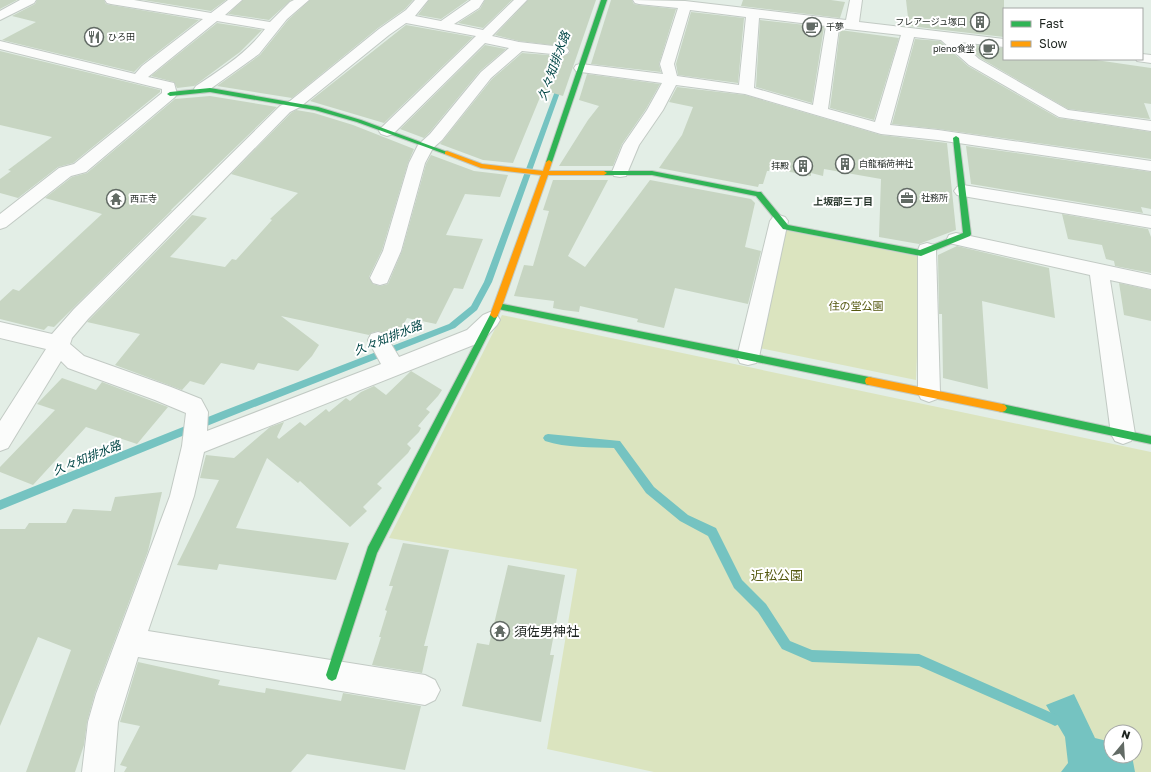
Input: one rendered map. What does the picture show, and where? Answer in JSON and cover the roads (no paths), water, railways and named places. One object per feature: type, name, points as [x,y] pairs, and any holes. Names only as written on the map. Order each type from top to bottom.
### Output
[{"type":"street","points":[[0,16],[30,0]]},
{"type":"street","points":[[111,0],[274,27]]},
{"type":"street","points":[[138,80],[147,69],[236,0]]},
{"type":"street","points":[[201,90],[253,52],[283,15],[295,4],[303,0]]},
{"type":"street","points":[[0,441],[59,346],[62,335],[81,314],[285,109],[295,104],[411,13],[422,0]]},
{"type":"street","points":[[444,25],[474,5],[478,0]]},
{"type":"street","points":[[386,131],[521,0]]},
{"type":"street","points":[[332,675],[372,551],[494,313],[545,173],[604,0]]},
{"type":"street","points":[[639,0],[685,5],[702,4],[753,14],[1003,43]]},
{"type":"street","points":[[852,25],[856,0]]},
{"type":"street","points":[[620,172],[632,145],[654,110],[670,80],[667,64],[685,5]]},
{"type":"street","points":[[746,90],[753,14]]},
{"type":"street","points":[[403,18],[444,25],[519,46],[562,51]]},
{"type":"street","points":[[820,112],[832,23]]},
{"type":"street","points":[[881,129],[909,32]]},
{"type":"street","points":[[945,36],[974,62],[1064,114],[1151,126]]},
{"type":"street","points":[[0,45],[138,80],[168,86],[170,94]]},
{"type":"street","points":[[380,278],[392,251],[416,169],[426,145],[436,137],[486,75],[519,46]]},
{"type":"street","points":[[581,68],[746,90],[881,129],[956,138],[1151,166]]},
{"type":"street","points":[[0,223],[8,208],[65,172],[80,168],[170,94],[201,90],[316,108],[386,131],[482,166],[545,173],[652,173],[758,194],[779,221],[786,227],[921,253],[966,234],[963,191],[956,138]]},
{"type":"street","points":[[963,191],[1151,222]]},
{"type":"street","points":[[748,356],[779,221]]},
{"type":"street","points":[[956,239],[1151,282]]},
{"type":"street","points":[[927,250],[929,392]]},
{"type":"street","points":[[1099,271],[1123,434]]},
{"type":"street","points":[[195,434],[385,353],[474,336],[494,313]]},
{"type":"street","points":[[494,313],[748,356],[929,392],[1151,440]]},
{"type":"street","points":[[0,330],[59,346],[76,362],[163,393],[193,406],[197,412],[195,434],[182,496],[103,722],[98,772]]},
{"type":"street","points":[[130,642],[425,690]]},
{"type":"water","points":[[1074,694],[1095,738],[1103,740],[1103,764],[1134,764],[1135,772],[1061,772],[1068,763],[1065,737],[1046,705]]},
{"type":"waterway","name":"久々知排水路","points":[[0,505],[226,414],[452,326],[474,308],[488,282],[560,84]]},
{"type":"waterway","points":[[548,438],[568,441],[617,444],[650,490],[684,518],[712,532],[738,584],[762,608],[786,645],[812,656],[919,660],[1055,720]]},
{"type":"place","name":"フレアージュ塚口","points":[[980,22]]},
{"type":"place","name":"千夢","points":[[812,27]]},
{"type":"place","name":"ひろ田","points":[[94,37]]},
{"type":"place","name":"pieno食堂","points":[[989,49]]},
{"type":"place","name":"白龍稲荷神社","points":[[845,164]]},
{"type":"place","name":"拝殿","points":[[803,166]]},
{"type":"place","name":"社務所","points":[[907,198]]},
{"type":"place","name":"西正寺","points":[[116,199]]},
{"type":"place","name":"須佐男神社","points":[[500,631]]},
{"type":"district","name":"上坂部三丁目","points":[[843,201]]},
{"type":"park label","name":"住の堂公園","points":[[856,306]]},
{"type":"park label","name":"近松公園","points":[[777,575]]}]
